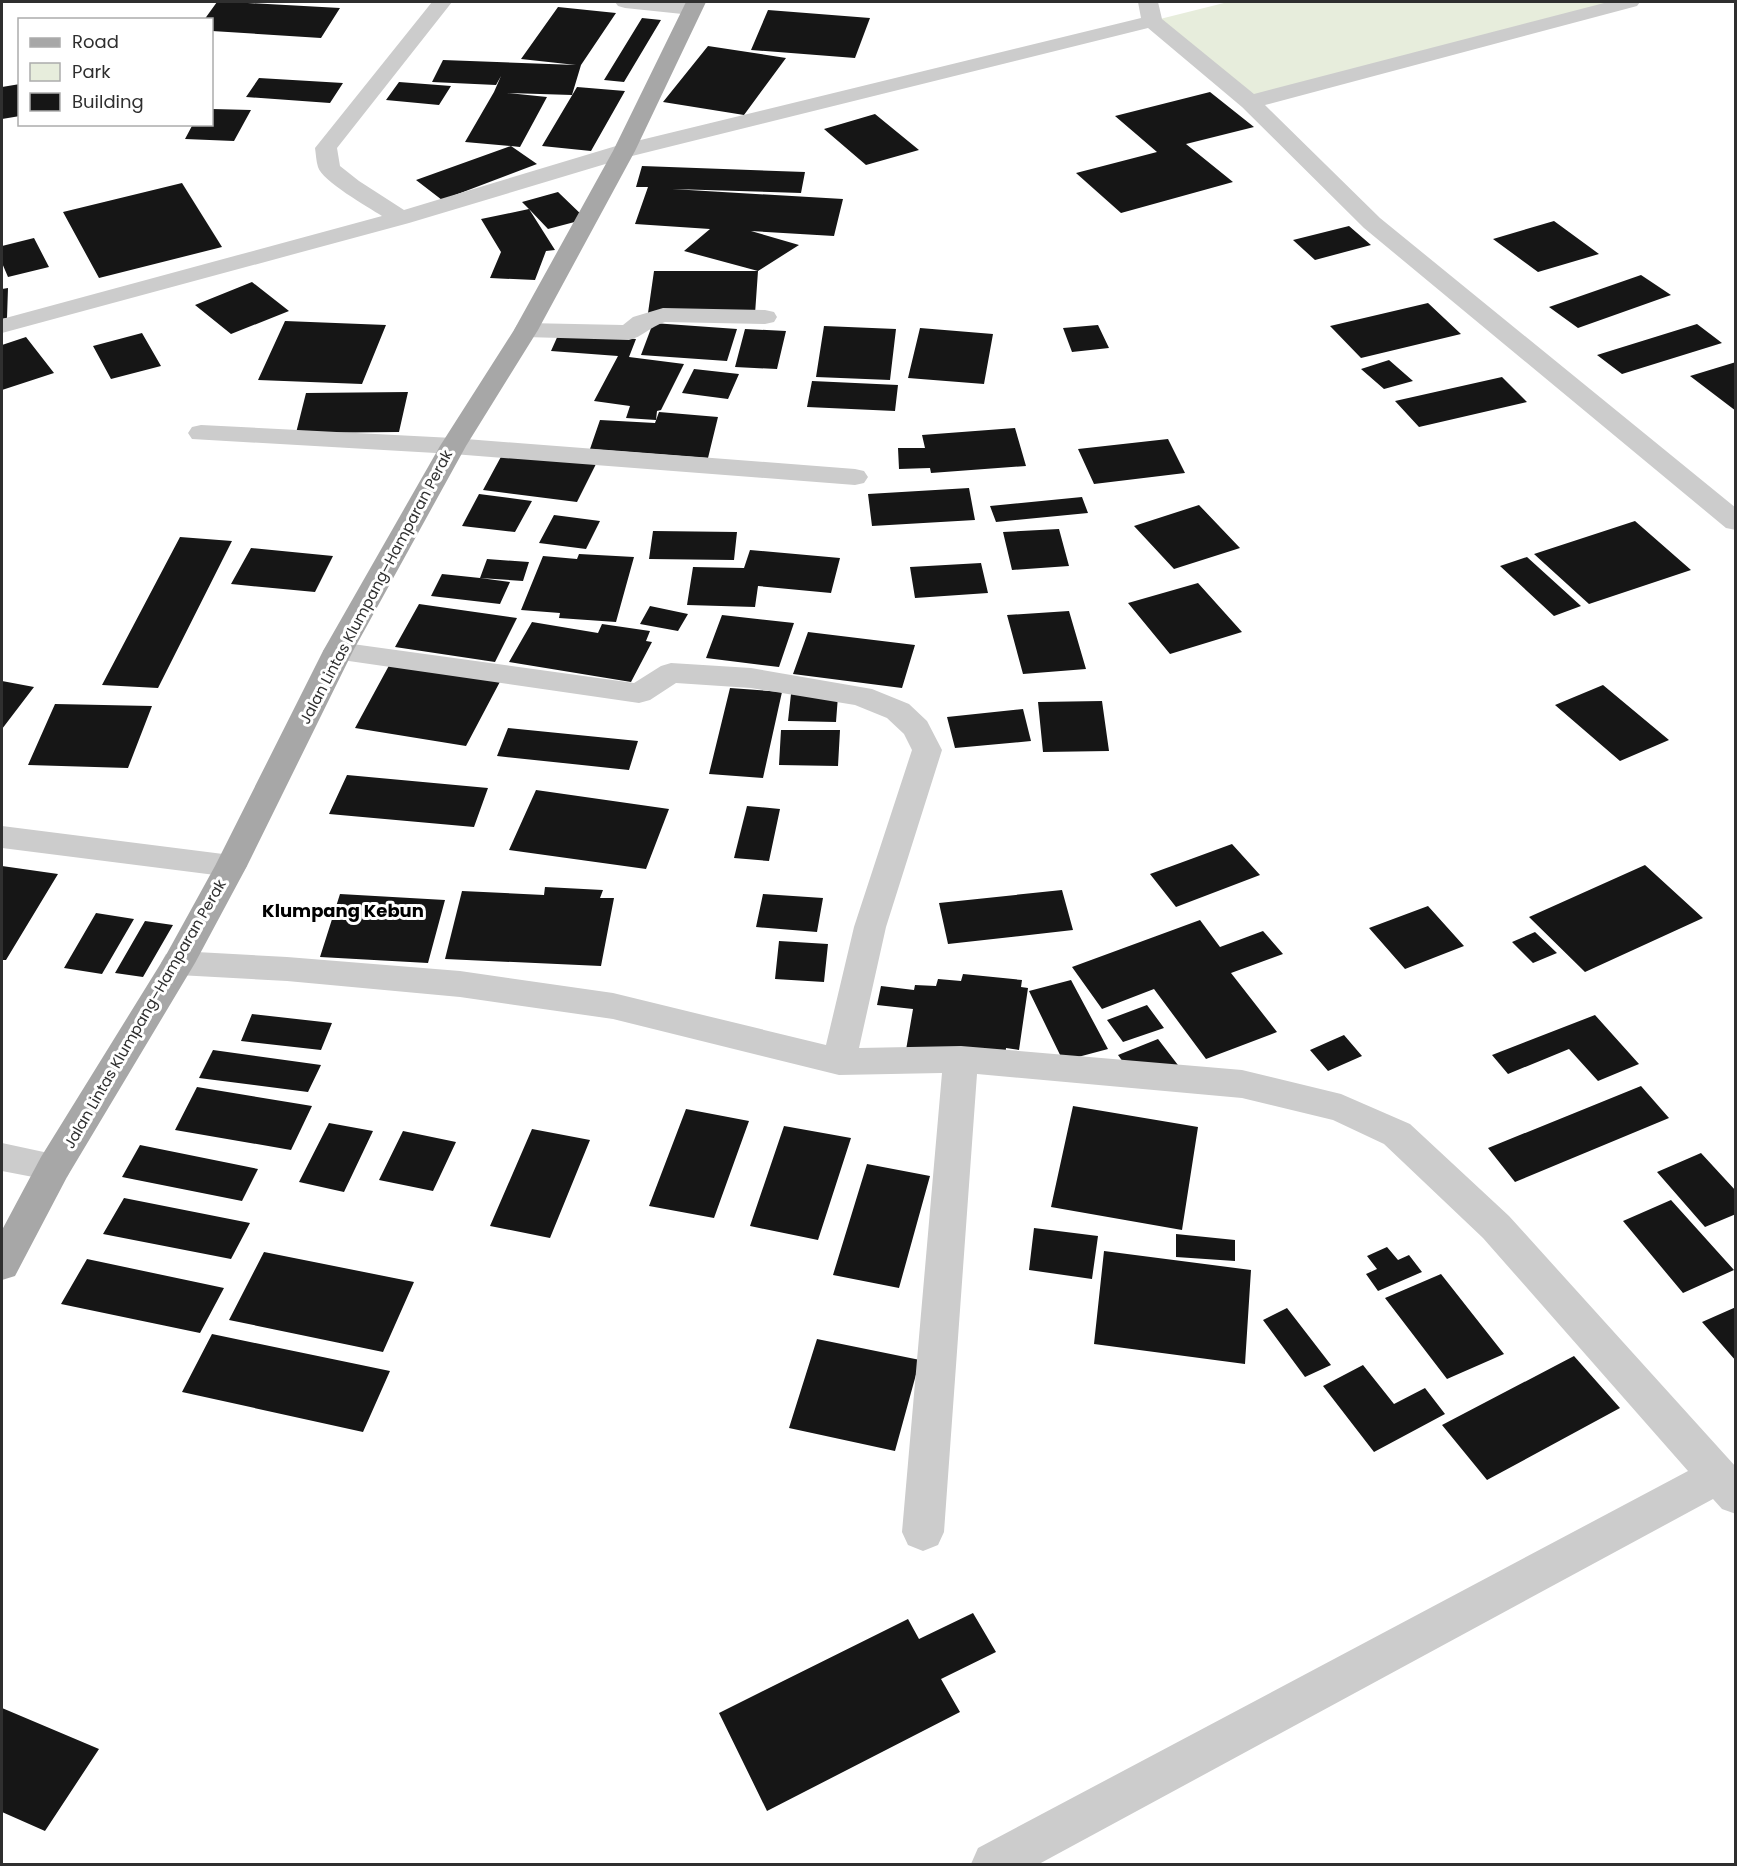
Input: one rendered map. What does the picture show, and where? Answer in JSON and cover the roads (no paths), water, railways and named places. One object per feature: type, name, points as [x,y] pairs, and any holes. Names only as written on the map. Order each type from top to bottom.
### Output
[{"type":"main road","name":"Jalan Lintas Klumpang–Hamparan Perak","points":[[2,1265],[54,1167],[178,963],[231,866],[338,651],[453,446],[526,330],[624,151],[694,5]]},
{"type":"street","points":[[401,218],[351,186],[329,168],[326,148],[442,2]]},
{"type":"street","points":[[625,2],[694,5]]},
{"type":"street","points":[[1250,102],[1630,2]]},
{"type":"street","points":[[2,326],[401,218],[624,151],[1150,11],[1250,102],[1372,223],[1736,522]]},
{"type":"street","points":[[526,330],[629,333],[642,322],[663,315],[765,317]]},
{"type":"street","points":[[201,433],[453,446],[855,477]]},
{"type":"street","points":[[338,651],[639,693],[671,673],[751,678],[861,696],[898,711],[916,728],[927,750],[870,927],[839,1062]]},
{"type":"street","points":[[2,837],[231,866]]},
{"type":"street","points":[[178,963],[287,969],[460,984],[613,1006],[839,1062],[960,1059],[1242,1084],[1341,1108],[1397,1134],[1496,1227],[1726,1486],[994,1864]]},
{"type":"street","points":[[923,1532],[960,1059]]},
{"type":"street","points":[[2,1157],[54,1167]]},
{"type":"district","name":"Klumpang Kebun","points":[[343,911]]}]
